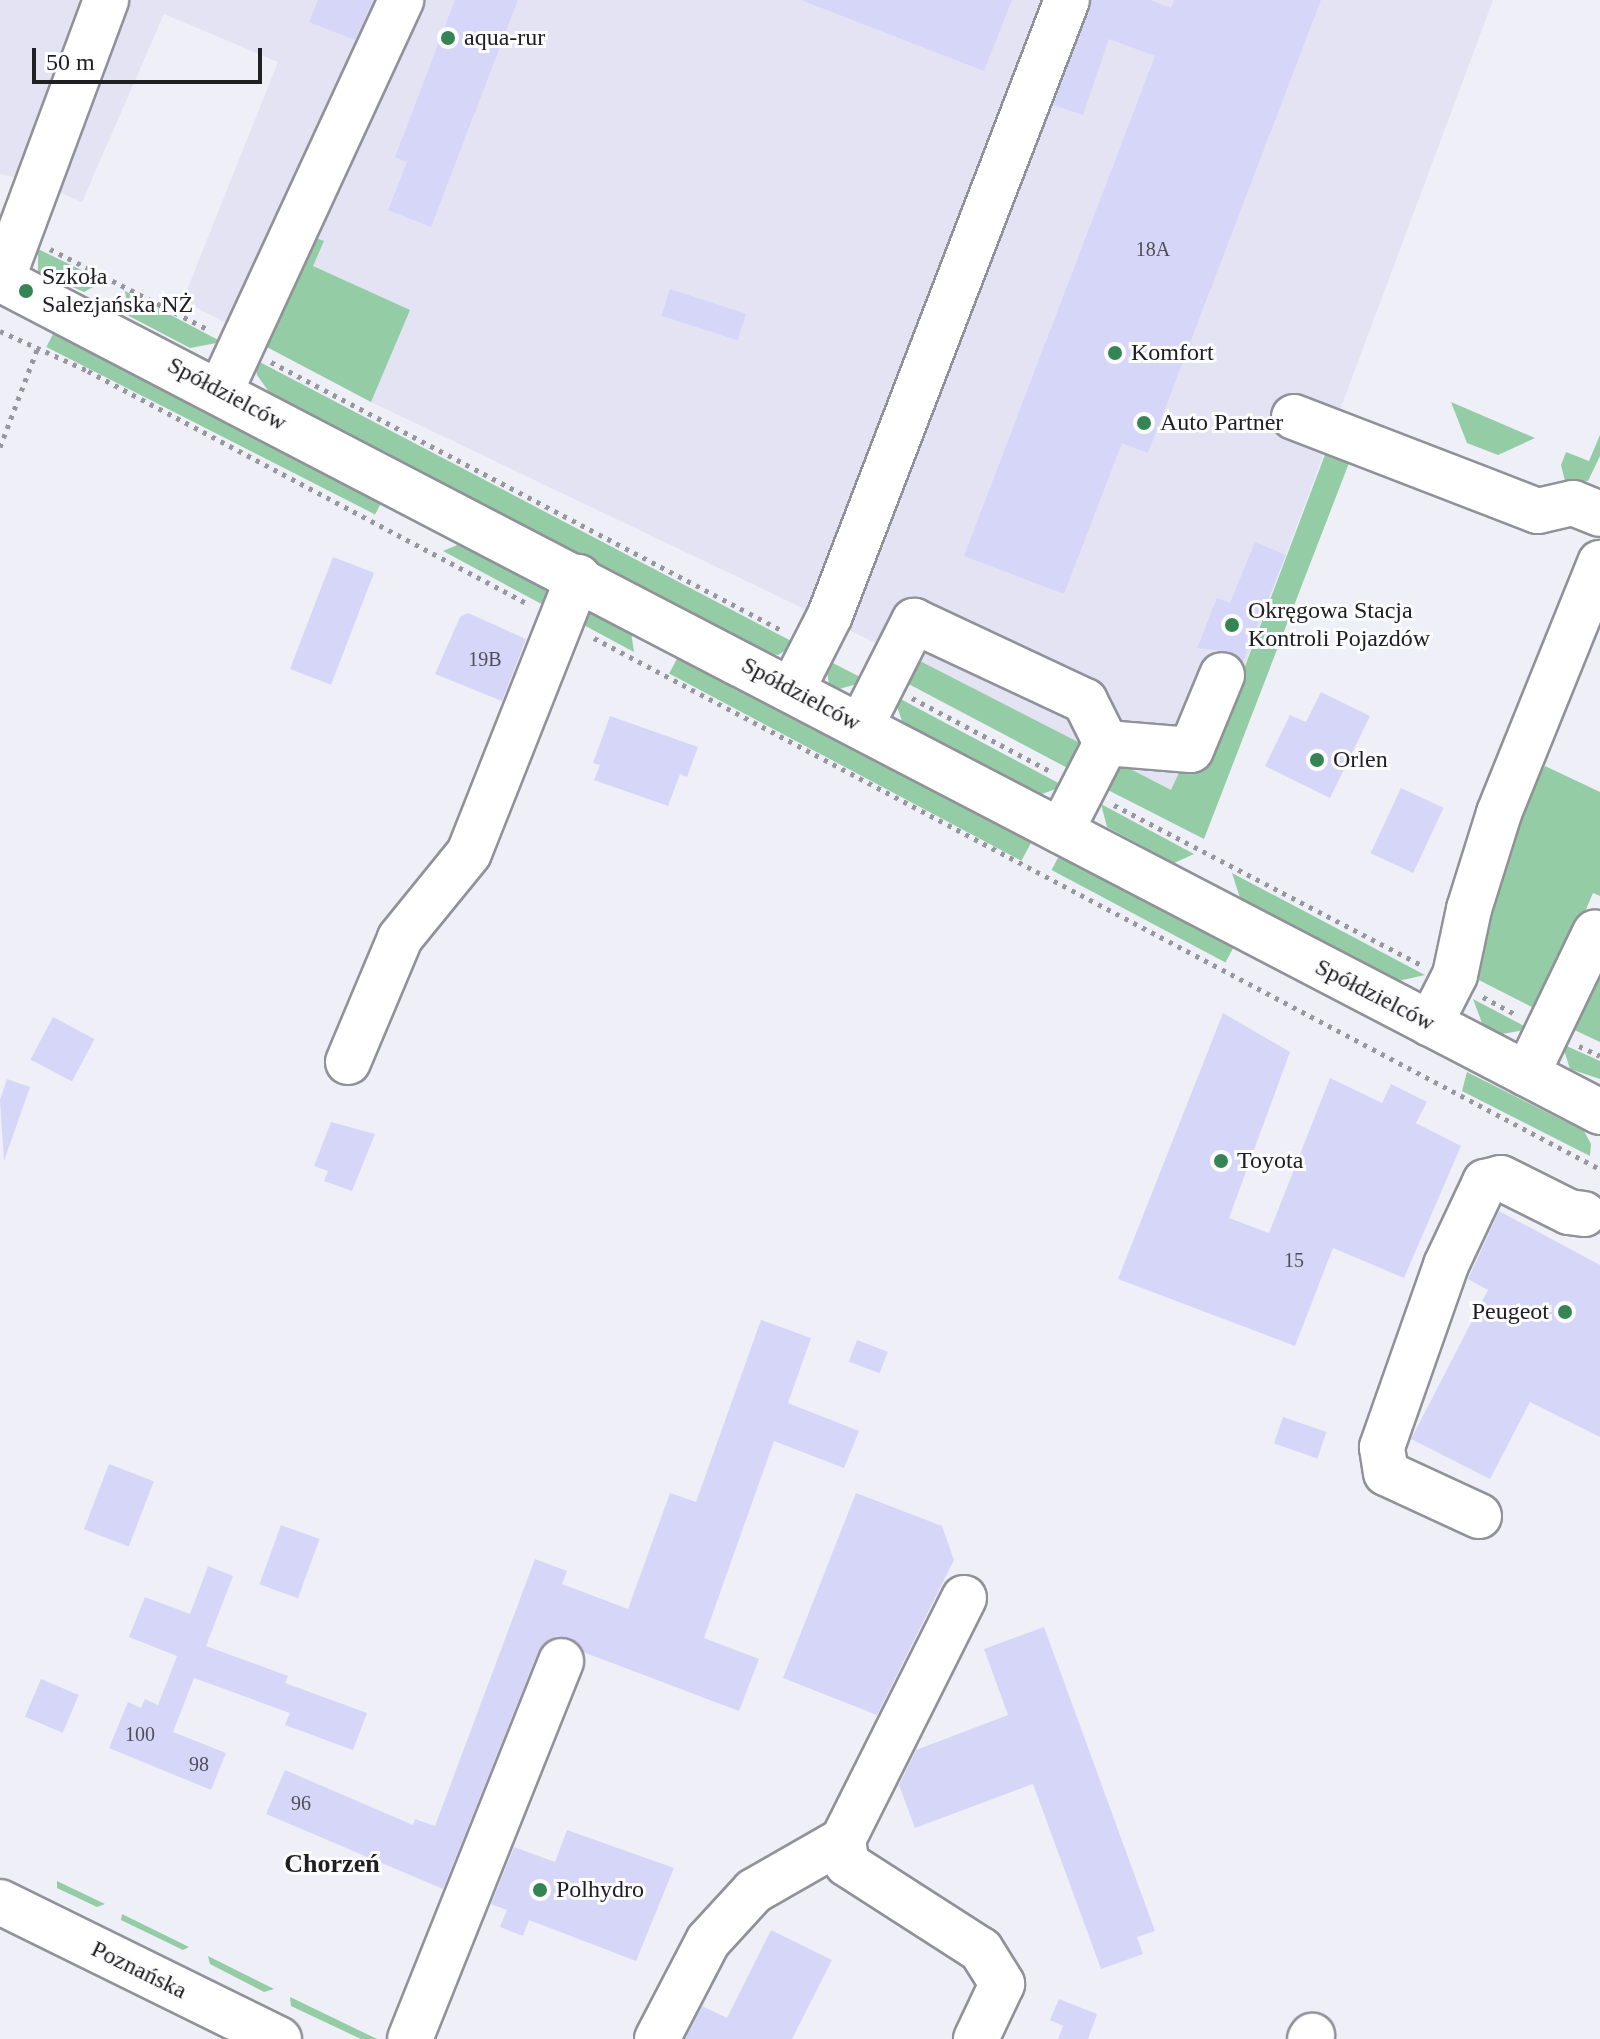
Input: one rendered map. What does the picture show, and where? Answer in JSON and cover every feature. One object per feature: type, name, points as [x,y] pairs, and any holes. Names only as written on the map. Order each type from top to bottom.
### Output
[{"type":"street","points":[[1,280],[106,0]]},
{"type":"street","points":[[221,390],[401,0]]},
{"type":"street","points":[[792,690],[830,615],[1067,0]]},
{"type":"street","name":"Spółdzielców","points":[[1,280],[221,390],[1600,1112]]},
{"type":"street","points":[[1294,417],[1538,511],[1573,503],[1600,514]]},
{"type":"street","points":[[1430,1024],[1455,975],[1469,909],[1499,813],[1600,563]]},
{"type":"street","points":[[348,1062],[400,938],[469,853],[558,619],[578,577]]},
{"type":"street","points":[[861,726],[914,621],[1085,701],[1106,743]]},
{"type":"street","points":[[1106,743],[1191,750],[1222,675]]},
{"type":"street","points":[[1061,831],[1106,743]]},
{"type":"street","points":[[1527,1074],[1595,933]]},
{"type":"street","points":[[1479,1516],[1386,1473],[1382,1456],[1387,1433],[1446,1265],[1485,1182],[1501,1178],[1569,1212],[1584,1214]]},
{"type":"street","points":[[657,2039],[708,1941],[754,1891],[843,1840],[964,1598]]},
{"type":"street","points":[[410,2039],[561,1661]]},
{"type":"street","points":[[843,1840],[847,1864],[981,1950],[1002,1984],[976,2039]]},
{"type":"street","name":"Poznańska","points":[[0,1902],[279,2039]]},
{"type":"path","points":[[0,447],[56,305]]},
{"type":"path","points":[[0,331],[558,619],[1600,1169]]},
{"type":"shaded area","points":[[0,0],[1493,0],[1193,804],[880,645],[371,402],[183,300],[278,62],[164,14],[82,202],[39,183],[0,174]]},
{"type":"green space","points":[[313,237],[324,241],[313,266],[410,310],[371,402],[263,345]]},
{"type":"green space","points":[[38,249],[104,281],[84,292],[38,272]]},
{"type":"green space","points":[[125,291],[222,342],[190,348],[129,316]]},
{"type":"green space","points":[[55,330],[384,498],[375,514],[46,347]]},
{"type":"green space","points":[[254,359],[797,644],[778,655],[767,653],[269,392],[257,375]]},
{"type":"green space","points":[[1451,402],[1535,438],[1498,455],[1467,443]]},
{"type":"green space","points":[[1600,435],[1600,456],[1588,481],[1565,481],[1561,465],[1566,452],[1589,461]]},
{"type":"green space","points":[[1326,452],[1349,463],[1204,839],[1102,787],[1115,761],[1171,790],[1184,762],[1208,764]]},
{"type":"green space","points":[[462,543],[557,593],[549,608],[443,551]]},
{"type":"green space","points":[[572,601],[631,632],[634,652],[565,615]]},
{"type":"green space","points":[[679,655],[1031,842],[1021,861],[669,674]]},
{"type":"green space","points":[[825,659],[868,681],[839,689],[829,684]]},
{"type":"green space","points":[[916,659],[1082,744],[1077,773],[901,680]]},
{"type":"green space","points":[[893,695],[1064,786],[1042,794],[903,724]]},
{"type":"green space","points":[[1545,766],[1600,792],[1600,896],[1593,893],[1542,1012],[1469,975],[1520,803]]},
{"type":"green space","points":[[1101,804],[1194,854],[1174,863],[1107,827]]},
{"type":"green space","points":[[1060,854],[1234,946],[1225,962],[1052,870]]},
{"type":"green space","points":[[1232,873],[1425,975],[1398,981],[1240,898]]},
{"type":"green space","points":[[1600,958],[1600,1042],[1566,1026]]},
{"type":"green space","points":[[1473,999],[1530,1029],[1502,1034],[1482,1023]]},
{"type":"green space","points":[[1562,1044],[1600,1061],[1600,1079],[1570,1069]]},
{"type":"green space","points":[[1467,1072],[1584,1131],[1591,1144],[1590,1156],[1462,1091]]},
{"type":"green space","points":[[57,1881],[105,1904],[97,1907],[57,1888]]},
{"type":"green space","points":[[122,1914],[189,1947],[183,1950],[121,1920]]},
{"type":"green space","points":[[208,1956],[274,1989],[264,1992],[210,1964]]},
{"type":"green space","points":[[290,1997],[377,2039],[361,2039],[291,2006]]},
{"type":"building","points":[[318,0],[373,0],[355,40],[309,22]]},
{"type":"building","points":[[455,0],[518,0],[431,227],[388,210],[407,162],[395,157]]},
{"type":"building","points":[[801,0],[1012,0],[984,71]]},
{"type":"building","points":[[1091,0],[1150,0],[1171,8],[1174,0],[1321,0],[1148,453],[1122,443],[1064,594],[964,556],[1155,56],[1109,39],[1083,115],[1053,105]]},
{"type":"building","points":[[670,289],[746,314],[737,340],[661,316]]},
{"type":"building","name":"Okręgowa Stacja Kontroli Pojazdów","points":[[1255,542],[1286,555],[1243,662],[1231,652],[1197,648],[1217,598],[1230,603]]},
{"type":"building","points":[[333,557],[374,573],[331,685],[290,669]]},
{"type":"building","points":[[468,613],[526,639],[502,701],[435,674],[460,617]]},
{"type":"building","points":[[1321,692],[1370,716],[1330,798],[1265,766],[1290,715],[1306,722]]},
{"type":"building","points":[[610,716],[698,747],[687,777],[680,774],[668,806],[594,780],[600,765],[593,763]]},
{"type":"building","points":[[1401,788],[1444,808],[1413,873],[1371,853]]},
{"type":"building","points":[[1223,1013],[1290,1052],[1229,1218],[1269,1233],[1330,1078],[1382,1103],[1391,1084],[1427,1102],[1416,1123],[1461,1146],[1404,1278],[1333,1248],[1295,1346],[1118,1279]]},
{"type":"building","points":[[53,1017],[94,1039],[72,1081],[30,1059]]},
{"type":"building","points":[[7,1079],[30,1087],[4,1161],[0,1100]]},
{"type":"building","points":[[331,1122],[375,1134],[352,1191],[324,1181],[328,1171],[314,1166]]},
{"type":"building","points":[[1499,1211],[1600,1265],[1600,1437],[1530,1402],[1490,1479],[1411,1439],[1488,1290],[1468,1279]]},
{"type":"building","points":[[761,1320],[811,1338],[788,1403],[859,1431],[844,1468],[774,1441],[704,1638],[759,1659],[739,1711],[583,1652],[571,1638],[557,1636],[538,1652],[443,1889],[266,1814],[285,1770],[413,1825],[415,1819],[435,1826],[535,1559],[567,1571],[562,1584],[628,1609],[670,1493],[696,1502]]},
{"type":"building","points":[[857,1340],[888,1352],[880,1373],[849,1361]]},
{"type":"building","points":[[1283,1417],[1326,1432],[1317,1458],[1274,1443]]},
{"type":"building","points":[[109,1464],[154,1481],[129,1547],[84,1529]]},
{"type":"building","points":[[856,1493],[942,1526],[954,1560],[877,1715],[783,1678]]},
{"type":"building","points":[[281,1525],[320,1539],[298,1598],[259,1584]]},
{"type":"building","points":[[208,1566],[233,1576],[206,1646],[288,1676],[285,1683],[367,1713],[353,1750],[285,1725],[290,1713],[194,1678],[173,1732],[226,1753],[211,1790],[109,1748],[128,1702],[141,1708],[145,1699],[158,1705],[177,1656],[129,1637],[145,1597],[190,1614]]},
{"type":"building","points":[[1044,1627],[1155,1931],[1137,1937],[1143,1954],[1101,1969],[1033,1784],[915,1828],[899,1785],[916,1750],[1008,1715],[984,1649]]},
{"type":"building","points":[[41,1679],[79,1695],[63,1733],[25,1717]]},
{"type":"building","points":[[567,1830],[674,1868],[636,1961],[529,1920],[523,1936],[500,1927],[507,1910],[491,1904],[514,1847],[555,1862]]},
{"type":"building","points":[[771,1930],[832,1960],[792,2039],[685,2039],[702,2006],[727,2018]]},
{"type":"building","points":[[1059,1999],[1097,2014],[1088,2039],[1058,2039],[1063,2026],[1050,2020]]},
{"type":"place","name":"aqua-rur","points":[[448,38]]},
{"type":"place","name":"Szkoła Salezjańska NŻ","points":[[26,291]]},
{"type":"place","name":"Komfort","points":[[1115,353]]},
{"type":"place","name":"Auto Partner","points":[[1144,423]]},
{"type":"place","name":"Okręgowa Stacja Kontroli Pojazdów","points":[[1232,625]]},
{"type":"place","name":"Orlen","points":[[1317,760]]},
{"type":"place","name":"Toyota","points":[[1221,1161]]},
{"type":"place","name":"Peugeot","points":[[1565,1312]]},
{"type":"place","name":"Polhydro","points":[[540,1890]]},
{"type":"district","name":"Chorzeń","points":[[332,1864]]}]
